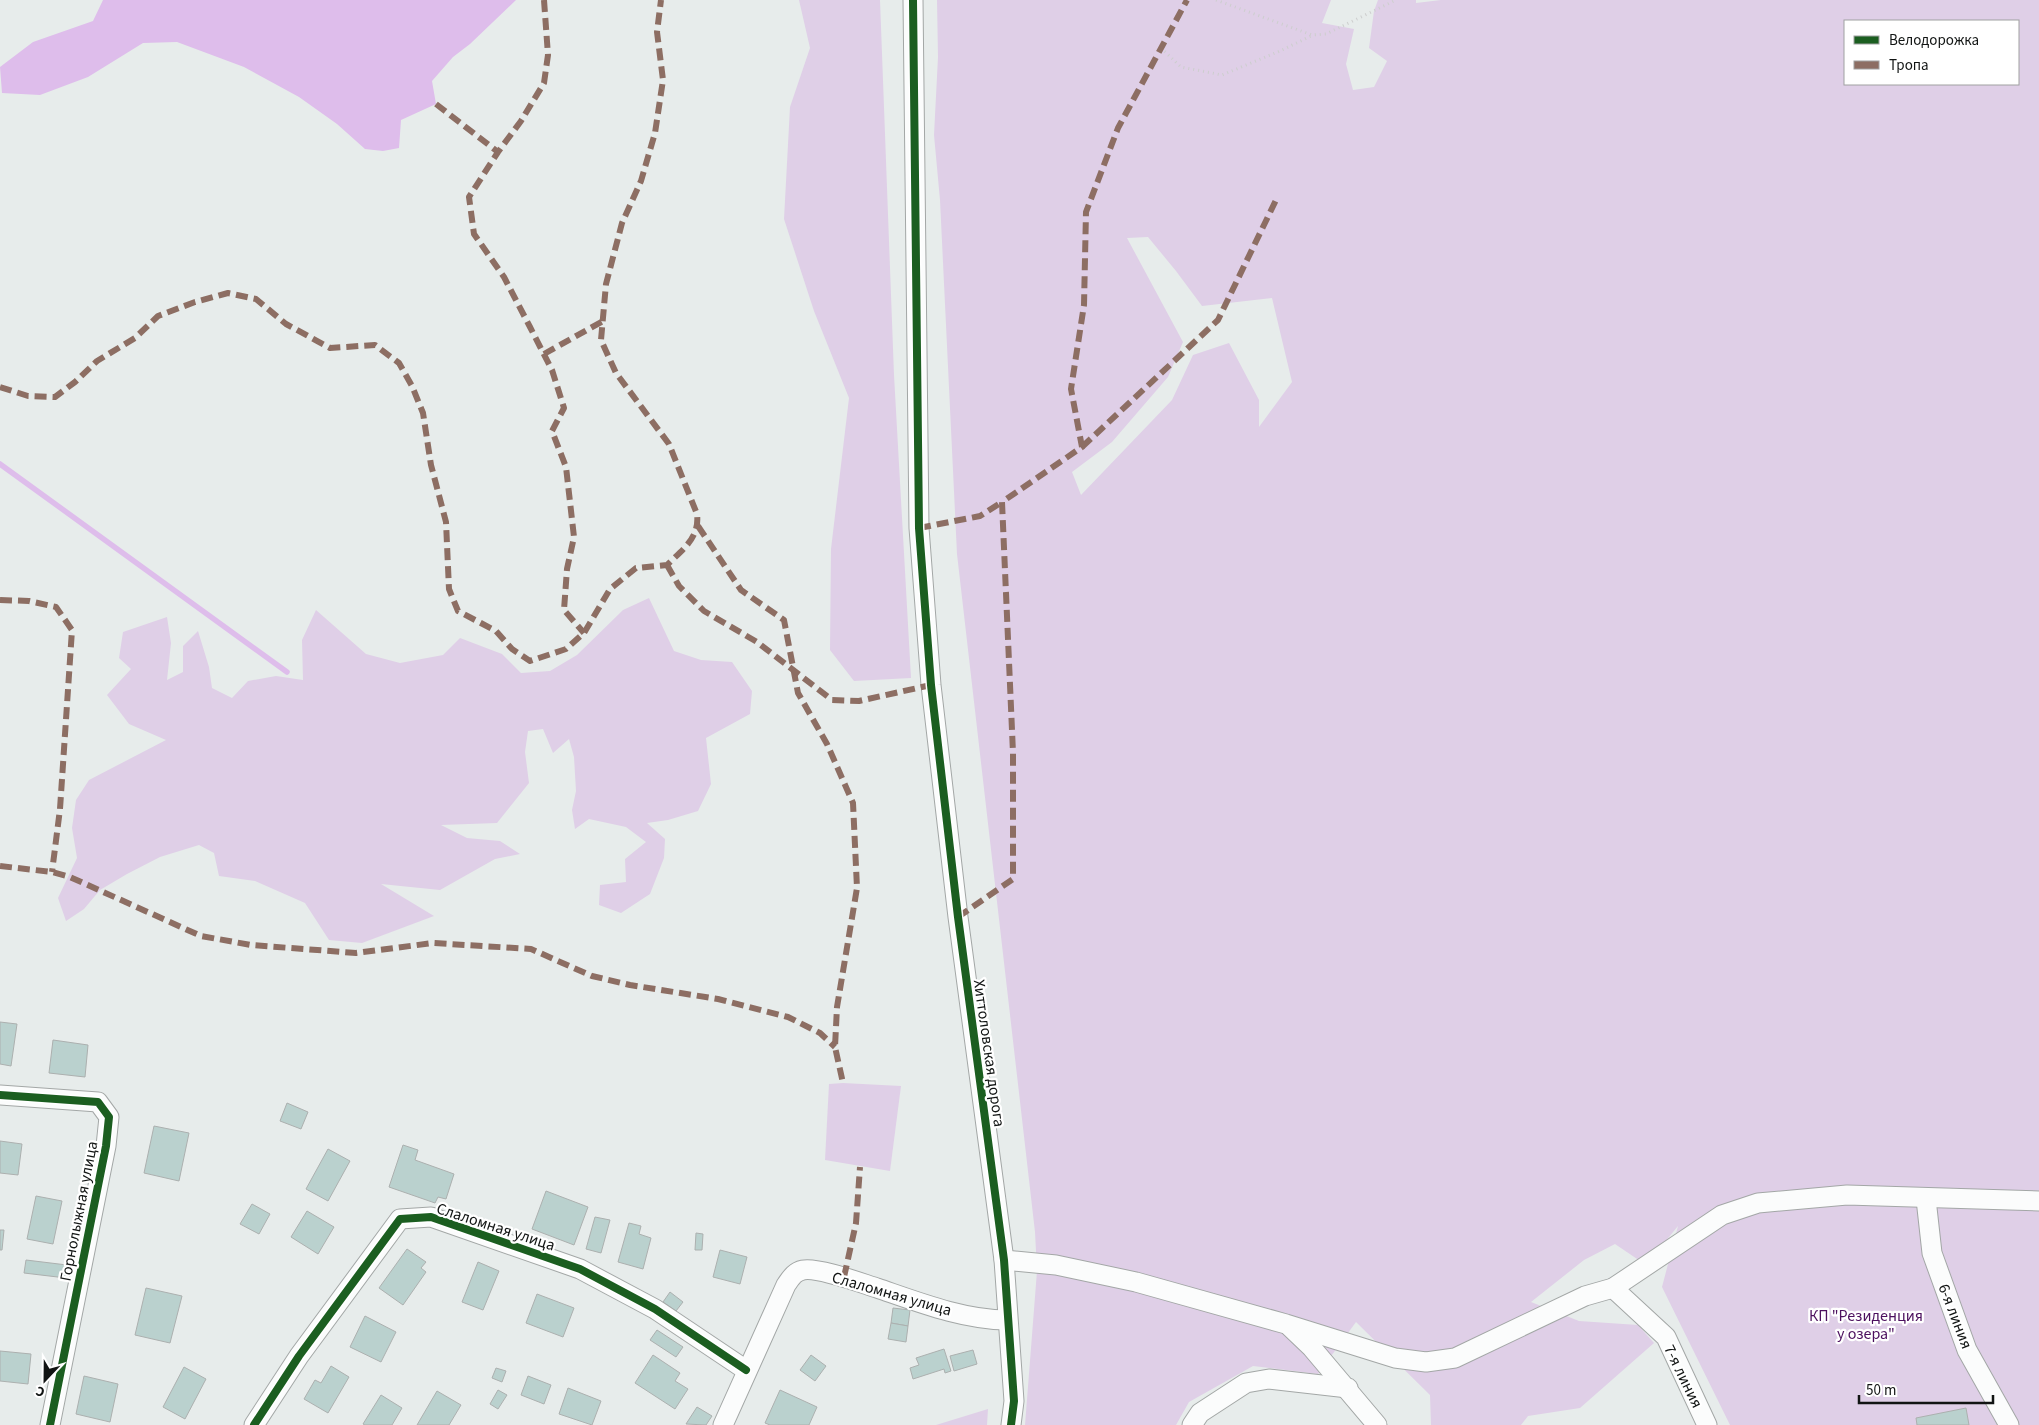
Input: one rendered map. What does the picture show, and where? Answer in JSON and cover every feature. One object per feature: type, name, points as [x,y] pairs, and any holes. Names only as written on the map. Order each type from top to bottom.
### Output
[{"type":"street","name":"Хиттоловская дорога","points":[[914,0],[919,528],[931,685],[958,917],[1004,1260],[1014,1401],[1011,1425]]},
{"type":"street","name":"Горнолыжная улица","points":[[0,1095],[98,1102],[109,1116],[106,1146],[50,1425]]},
{"type":"street","points":[[1004,1260],[1056,1264],[1136,1282],[1286,1324],[1395,1358],[1426,1362],[1455,1358],[1585,1296],[1613,1288],[1722,1215],[1758,1203],[1847,1195],[1926,1199],[2039,1201]]},
{"type":"street","name":"6-я линия","points":[[1926,1199],[1932,1253],[1967,1350],[2009,1425]]},
{"type":"street","name":"Слаломная улица","points":[[254,1425],[299,1356],[400,1219],[431,1217],[580,1269],[655,1309],[746,1370]]},
{"type":"street","name":"Слаломная улица","points":[[723,1425],[746,1370],[786,1285],[795,1274],[805,1270],[844,1277],[915,1301],[989,1320],[1007,1320]]},
{"type":"street","name":"7-я линия","points":[[1613,1288],[1666,1338],[1707,1425]]},
{"type":"street","points":[[1286,1324],[1348,1388],[1377,1425]]},
{"type":"street","points":[[1192,1425],[1200,1413],[1246,1383],[1269,1379],[1348,1388]]},
{"type":"path","points":[[1216,0],[1312,35]]},
{"type":"path","points":[[1161,48],[1182,67],[1222,75],[1280,52],[1312,35],[1326,34],[1396,0]]},
{"type":"green space","points":[[799,0],[880,0],[894,375],[911,678],[854,681],[830,650],[831,549],[849,398],[814,311],[784,219],[790,107],[810,48]]},
{"type":"green space","name":"КП \"Резиденция у озера\"","points":[[937,0],[1331,0],[1322,23],[1354,29],[1346,64],[1353,90],[1374,87],[1387,61],[1369,48],[1374,11],[1378,0],[1416,0],[1416,3],[1441,0],[2039,0],[2039,1425],[1730,1425],[1662,1287],[1678,1226],[1646,1265],[1615,1244],[1584,1260],[1531,1302],[1579,1321],[1638,1325],[1654,1343],[1580,1408],[1528,1416],[1521,1425],[1431,1425],[1430,1395],[1356,1322],[1318,1374],[1253,1366],[1189,1402],[1176,1425],[1025,1425],[1037,1271],[1035,1232],[957,554],[940,200],[934,135],[938,57]],"holes":[[[1148,237],[1202,306],[1272,298],[1292,382],[1259,427],[1259,400],[1229,343],[1193,355],[1172,400],[1081,495],[1072,472],[1112,442],[1168,377],[1183,342],[1127,238]]]},
{"type":"green space","points":[[649,598],[674,651],[701,660],[732,662],[752,691],[750,714],[706,738],[711,784],[698,811],[668,820],[647,823],[665,839],[664,858],[650,894],[621,913],[599,905],[600,885],[626,882],[625,859],[646,842],[626,827],[589,819],[575,829],[572,810],[576,791],[574,757],[569,739],[553,753],[543,729],[528,731],[525,752],[529,783],[497,823],[441,825],[467,838],[500,841],[520,854],[495,859],[440,890],[381,884],[434,916],[362,943],[329,940],[305,903],[255,881],[219,876],[214,853],[199,845],[160,857],[127,874],[100,890],[84,909],[66,921],[58,898],[77,858],[72,828],[76,800],[89,780],[166,740],[129,724],[107,695],[131,669],[119,658],[123,632],[167,617],[171,643],[167,680],[183,672],[183,646],[198,631],[209,667],[212,688],[232,698],[248,681],[276,676],[303,680],[302,640],[316,610],[366,654],[400,663],[443,655],[460,638],[502,654],[521,673],[550,671],[577,655],[623,610]]},
{"type":"green space","points":[[829,1084],[901,1086],[890,1171],[825,1160]]},
{"type":"green space","points":[[988,1409],[987,1425],[936,1425]]},
{"type":"shaded area","points":[[103,0],[516,0],[470,44],[453,57],[432,81],[436,104],[401,120],[399,148],[383,151],[365,149],[337,124],[299,97],[244,67],[177,42],[143,43],[88,77],[40,95],[2,93],[0,67],[33,42],[93,21]]},
{"type":"building","points":[[0,1022],[17,1024],[11,1066],[0,1064]]},
{"type":"building","points":[[53,1040],[88,1045],[85,1077],[49,1073]]},
{"type":"building","points":[[287,1103],[308,1112],[301,1129],[280,1121]]},
{"type":"building","points":[[154,1126],[189,1133],[179,1181],[144,1173]]},
{"type":"building","points":[[0,1141],[22,1144],[18,1175],[0,1173]]},
{"type":"building","points":[[403,1145],[418,1150],[415,1160],[454,1174],[446,1199],[438,1197],[435,1203],[389,1187]]},
{"type":"building","points":[[328,1149],[350,1161],[328,1201],[306,1189]]},
{"type":"building","points":[[546,1191],[588,1207],[574,1245],[532,1229]]},
{"type":"building","points":[[36,1196],[62,1201],[53,1244],[27,1239]]},
{"type":"building","points":[[252,1204],[270,1214],[259,1234],[240,1224]]},
{"type":"building","points":[[307,1211],[334,1227],[318,1254],[291,1237]]},
{"type":"building","points":[[595,1217],[610,1220],[601,1253],[586,1249]]},
{"type":"building","points":[[629,1223],[641,1226],[639,1234],[651,1238],[643,1269],[618,1262]]},
{"type":"building","points":[[0,1230],[4,1230],[2,1250],[0,1250]]},
{"type":"building","points":[[696,1233],[703,1234],[702,1250],[695,1250]]},
{"type":"building","points":[[407,1249],[426,1262],[421,1268],[426,1272],[403,1305],[379,1288]]},
{"type":"building","points":[[720,1250],[747,1257],[740,1284],[713,1277]]},
{"type":"building","points":[[26,1260],[67,1265],[66,1278],[24,1273]]},
{"type":"building","points":[[478,1262],[499,1271],[483,1310],[462,1302]]},
{"type":"building","points":[[146,1288],[182,1296],[170,1343],[135,1335]]},
{"type":"building","points":[[670,1292],[683,1302],[676,1311],[663,1302]]},
{"type":"building","points":[[537,1294],[574,1308],[563,1337],[526,1323]]},
{"type":"building","points":[[893,1308],[910,1310],[908,1326],[891,1323]]},
{"type":"building","points":[[365,1316],[396,1332],[381,1362],[350,1347]]},
{"type":"building","points":[[891,1323],[908,1326],[906,1342],[888,1339]]},
{"type":"building","points":[[657,1330],[683,1347],[676,1357],[650,1340]]},
{"type":"building","points":[[944,1349],[951,1371],[945,1373],[944,1369],[913,1379],[910,1368],[919,1365],[916,1358]]},
{"type":"building","points":[[973,1350],[977,1364],[954,1371],[950,1356]]},
{"type":"building","points":[[0,1351],[31,1354],[28,1384],[0,1381]]},
{"type":"building","points":[[653,1355],[680,1373],[675,1381],[688,1389],[675,1409],[635,1383]]},
{"type":"building","points":[[811,1355],[826,1366],[815,1381],[800,1370]]},
{"type":"building","points":[[331,1366],[349,1377],[328,1413],[304,1399],[315,1380],[321,1383]]},
{"type":"building","points":[[184,1367],[206,1379],[185,1419],[163,1407]]},
{"type":"building","points":[[496,1368],[506,1371],[502,1382],[492,1378]]},
{"type":"building","points":[[84,1376],[118,1384],[110,1422],[76,1414]]},
{"type":"building","points":[[528,1376],[551,1385],[544,1404],[521,1395]]},
{"type":"building","points":[[568,1388],[601,1401],[592,1425],[559,1414]]},
{"type":"building","points":[[498,1390],[507,1395],[498,1409],[490,1404]]},
{"type":"building","points":[[780,1390],[817,1407],[809,1425],[770,1425],[765,1423]]},
{"type":"building","points":[[437,1391],[461,1405],[449,1425],[417,1425]]},
{"type":"building","points":[[381,1395],[402,1408],[392,1425],[363,1424]]},
{"type":"building","points":[[697,1407],[712,1416],[706,1425],[686,1424]]},
{"type":"building","points":[[1966,1408],[1969,1425],[1917,1425],[1916,1418]]},
{"type":"waterway","points":[[0,464],[287,672]]},
{"type":"marked path","points":[[544,0],[548,55],[544,83],[521,121],[469,197],[474,234],[504,277],[530,327],[552,370],[564,408],[552,431],[566,467],[574,537],[567,569],[564,610],[584,633]]},
{"type":"marked path","points":[[0,387],[28,396],[55,397],[75,382],[97,361],[135,338],[158,316],[195,302],[228,293],[256,299],[286,324],[330,348],[375,345],[399,363],[412,386],[423,413],[431,465],[446,522],[449,589],[458,611],[496,631],[512,649],[530,661],[566,649],[584,633],[610,589],[636,568],[667,565],[689,543],[696,530],[697,514],[669,444],[616,373],[601,340],[606,284],[622,223],[641,181],[655,133],[663,80],[657,32],[661,0]]},
{"type":"marked path","points":[[958,917],[1013,879],[1013,753],[1002,502],[1082,447],[1071,389],[1084,305],[1086,212],[1118,128],[1187,0]]},
{"type":"marked path","points":[[436,104],[498,152]]},
{"type":"marked path","points":[[1082,447],[1218,320],[1277,198]]},
{"type":"marked path","points":[[544,354],[603,321]]},
{"type":"marked path","points":[[919,528],[980,516],[1002,502]]},
{"type":"marked path","points":[[698,526],[741,590],[784,620],[798,693],[827,744],[853,803],[857,888],[837,1007],[835,1047],[843,1083]]},
{"type":"marked path","points":[[667,565],[679,586],[704,611],[757,642],[832,700],[859,701],[931,685]]},
{"type":"marked path","points":[[0,600],[29,601],[56,607],[72,630],[60,809],[52,872]]},
{"type":"marked path","points":[[0,866],[52,872],[70,877],[201,936],[251,945],[356,953],[433,943],[531,949],[592,976],[630,985],[718,999],[788,1017],[820,1033],[835,1047]]},
{"type":"marked path","points":[[844,1277],[856,1223],[860,1167]]},
{"type":"cycle path","points":[[913,0],[919,528],[931,685],[958,917],[1004,1260],[1014,1401],[1011,1425]]},
{"type":"cycle path","points":[[0,1095],[98,1102],[109,1117],[106,1146],[50,1425]]},
{"type":"cycle path","points":[[254,1425],[299,1356],[400,1219],[431,1217],[580,1269],[655,1309],[746,1370]]}]
